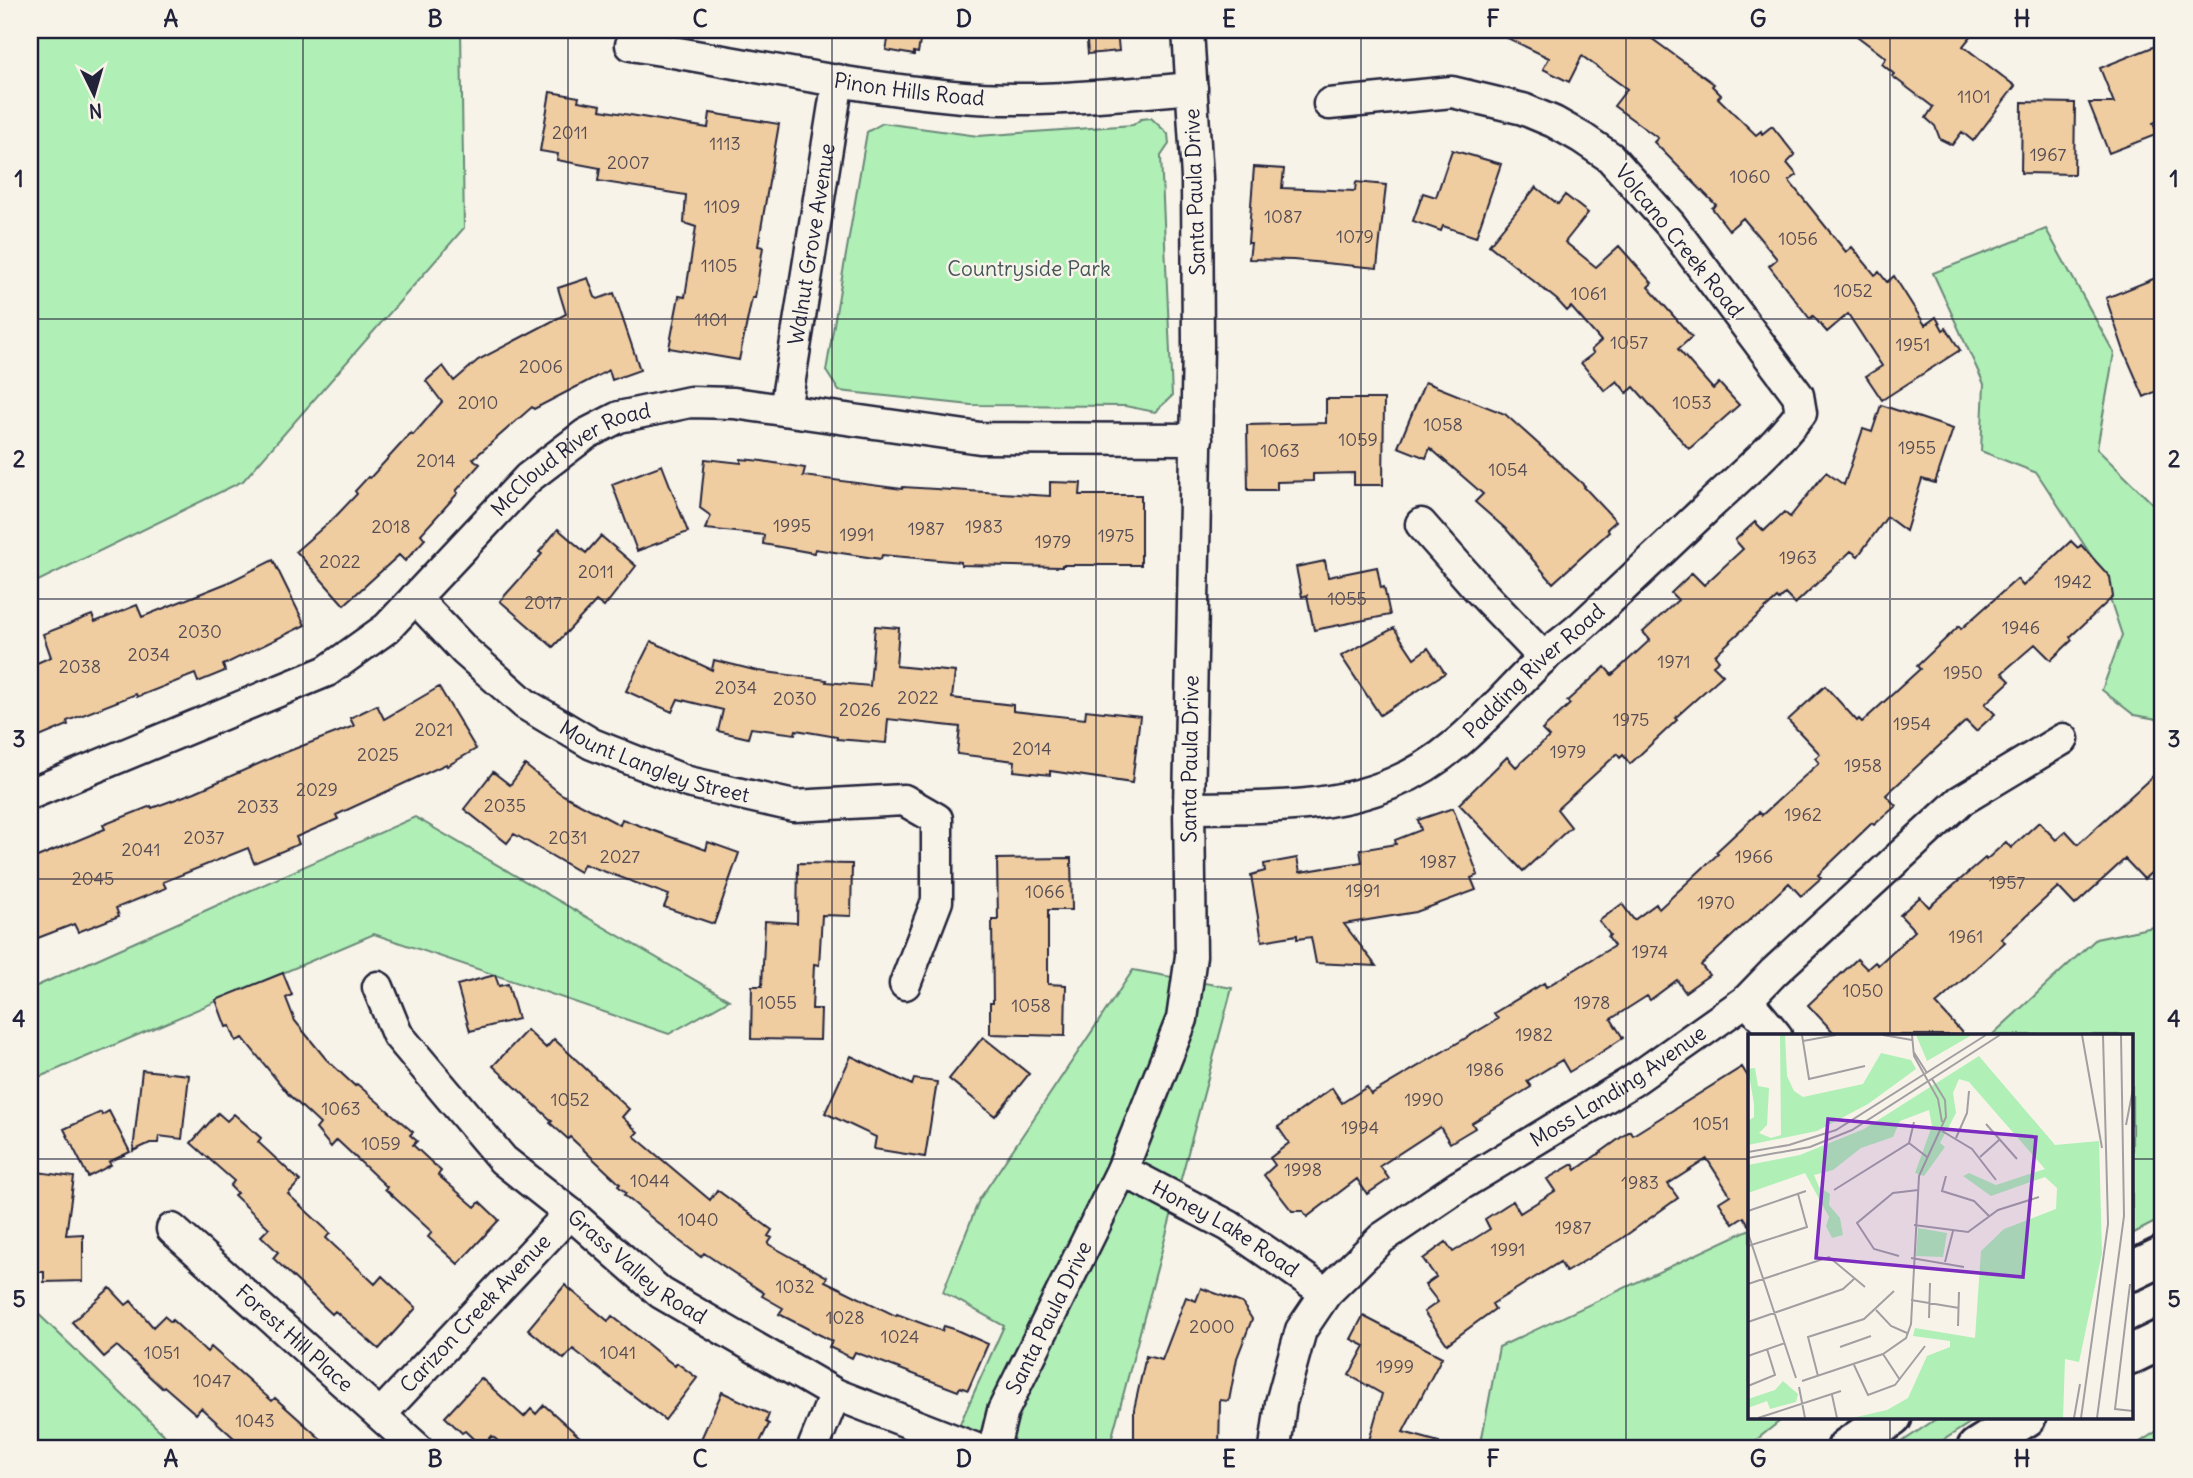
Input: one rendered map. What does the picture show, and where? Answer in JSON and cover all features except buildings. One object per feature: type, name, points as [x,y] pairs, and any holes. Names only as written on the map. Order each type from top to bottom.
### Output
[{"type":"main road","points":[[2134,1270],[2163,1256]]},
{"type":"main road","points":[[2134,1353],[2163,1339]]},
{"type":"main road","points":[[1847,1448],[1891,1418]]},
{"type":"main road","points":[[1977,1448],[2024,1418]]},
{"type":"street","name":"Santa Paula Drive","points":[[994,1448],[1003,1411],[1122,1170],[1182,1018],[1191,956],[1189,808],[1197,439],[1197,178],[1188,30]]},
{"type":"street","name":"Pinon Hills Road","points":[[631,45],[838,80],[953,96],[1060,99],[1192,88]]},
{"type":"street","name":"Walnut Grove Avenue","points":[[785,410],[838,80]]},
{"type":"street","name":"Volcano Creek Road","points":[[1329,104],[1452,92],[1523,109],[1582,138],[1610,157],[1671,224],[1798,394]]},
{"type":"street","name":"Padding River Road","points":[[1189,808],[1318,803],[1366,793],[1420,770],[1464,739],[1544,658],[1787,431],[1801,413],[1798,394]]},
{"type":"street","name":"McCloud River Road","points":[[30,794],[327,671],[387,628],[528,478],[586,434],[619,417],[690,402],[734,403],[980,438],[1197,439]]},
{"type":"street","points":[[1421,524],[1544,658]]},
{"type":"street","name":"Mount Langley Street","points":[[415,598],[465,651],[525,705],[592,744],[688,782],[794,806],[904,800],[937,819],[937,901],[905,984]]},
{"type":"street","name":"Moss Landing Avenue","points":[[1275,1448],[1281,1403],[1301,1330],[1326,1293],[1381,1238],[1631,1082],[1747,1000],[1774,972],[1960,802],[2063,739]]},
{"type":"street","name":"Grass Valley Road","points":[[378,987],[397,1034],[503,1160],[570,1213],[661,1293],[835,1394],[974,1448]]},
{"type":"street","points":[[1747,1000],[1775,1034]]},
{"type":"street","name":"Honey Lake Road","points":[[1122,1170],[1229,1226],[1326,1293]]},
{"type":"street","name":"Carizon Creek Avenue","points":[[382,1415],[570,1213]]},
{"type":"street","name":"Forest Hill Place","points":[[172,1229],[416,1448]]},
{"type":"street","points":[[813,1448],[835,1394]]},
{"type":"green space","points":[[30,30],[461,30],[464,228],[243,481],[30,585]]},
{"type":"green space","name":"Countryside Park","points":[[1151,118],[1168,134],[1169,144],[1161,156],[1172,396],[1155,412],[1125,406],[971,405],[839,391],[826,371],[867,132],[883,123],[978,136],[1133,125],[1141,119]]},
{"type":"green space","points":[[2046,229],[2114,353],[2097,449],[2163,514],[2163,720],[2134,715],[2102,690],[2122,635],[2100,569],[2037,473],[1981,451],[1984,384],[1933,273]]},
{"type":"green space","points":[[415,817],[729,1000],[669,1034],[374,934],[30,1081],[30,989]]},
{"type":"green space","points":[[2163,925],[2163,1218],[2134,1233],[2134,1034],[1993,1034],[2096,939]]},
{"type":"green space","points":[[1133,970],[1232,988],[1109,1448],[949,1448],[1004,1326],[943,1292],[979,1200]]},
{"type":"green space","points":[[1748,1230],[1748,1418],[1784,1418],[1746,1448],[1480,1448],[1499,1347]]},
{"type":"green space","points":[[30,1306],[178,1448],[30,1448]]},
{"type":"green space","points":[[1938,1418],[1977,1418],[1931,1448],[1893,1448]]},
{"type":"green space","points":[[2163,1427],[2163,1448],[2131,1448]]}]
